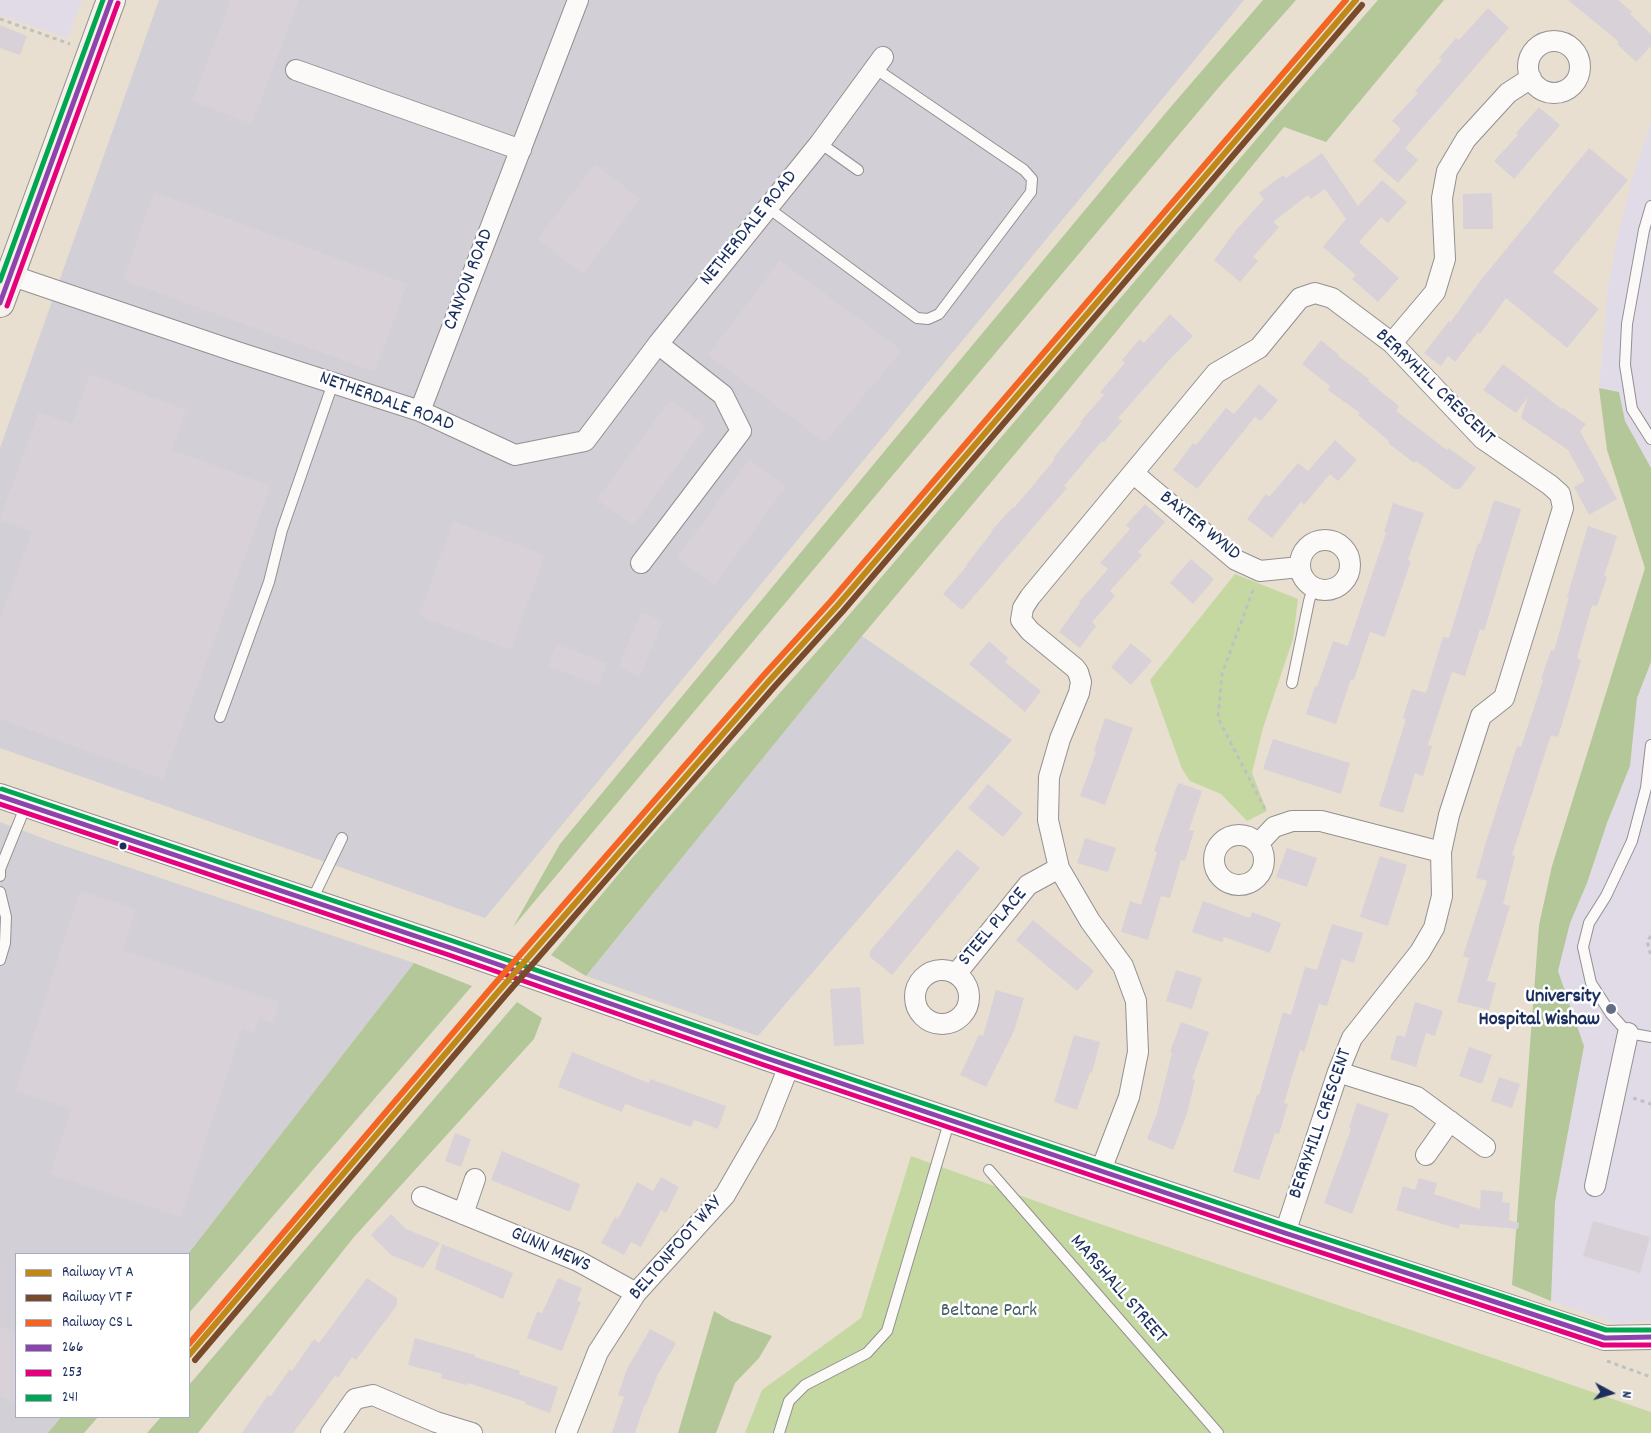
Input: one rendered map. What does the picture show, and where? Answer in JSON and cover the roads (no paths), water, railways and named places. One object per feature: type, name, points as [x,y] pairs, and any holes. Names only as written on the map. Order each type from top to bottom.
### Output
[{"type":"main road","points":[[0,303],[111,0]]},
{"type":"street","name":"CANYON ROAD","points":[[420,410],[578,0]]},
{"type":"street","name":"NETHERDALE ROAD","points":[[10,275],[237,352],[420,410],[515,455],[585,441],[658,344],[820,143],[879,63]]},
{"type":"street","points":[[296,70],[520,150]]},
{"type":"street","points":[[1392,343],[1434,292],[1440,276],[1445,259],[1442,198],[1447,171],[1466,139],[1508,93],[1531,78]]},
{"type":"street","name":"BERRYHILL CRESCENT","points":[[1101,1170],[1129,1096],[1138,1052],[1136,1001],[1123,966],[1090,920],[1059,868],[1048,820],[1048,777],[1060,739],[1079,693],[1081,682],[1075,668],[1030,632],[1021,620],[1023,608],[1030,597],[1216,374],[1259,348],[1300,298],[1315,293],[1332,298],[1392,343],[1483,439],[1550,485],[1560,494],[1563,508],[1504,698],[1481,716],[1449,815],[1441,852],[1442,896],[1434,928],[1420,952],[1352,1038],[1338,1072],[1285,1233]]},
{"type":"street","points":[[641,563],[741,431],[723,395],[658,344]]},
{"type":"street","name":"BAXTER WYND","points":[[1133,473],[1236,560],[1260,571],[1300,567]]},
{"type":"street","points":[[1325,540],[1333,541],[1340,545],[1349,559],[1350,567],[1344,582],[1330,590],[1314,588],[1306,583],[1302,576],[1300,559],[1309,545],[1325,540]]},
{"type":"street","points":[[0,796],[560,985],[789,1066],[1285,1233],[1605,1338],[1651,1338]]},
{"type":"street","points":[[1258,844],[1274,827],[1292,821],[1321,821],[1441,852]]},
{"type":"street","name":"STEEL PLACE","points":[[956,974],[1028,885],[1059,868]]},
{"type":"street","points":[[1595,1186],[1628,1033]]},
{"type":"street","name":"BELTONFOOT WAY","points":[[566,1433],[598,1352],[636,1293],[726,1195],[766,1124],[789,1066]]},
{"type":"street","points":[[1338,1072],[1417,1098],[1485,1147]]},
{"type":"street","points":[[1426,1155],[1450,1121]]},
{"type":"street","points":[[463,1214],[475,1179]]},
{"type":"street","name":"GUNN MEWS","points":[[422,1198],[578,1261],[636,1293]]},
{"type":"street","points":[[331,1433],[355,1399],[373,1395],[436,1422],[472,1433]]},
{"type":"lane","points":[[767,207],[917,318],[928,319],[939,314],[1032,192],[1032,178],[1024,170],[879,63]]},
{"type":"lane","points":[[820,143],[858,170]]},
{"type":"lane","points":[[1651,206],[1644,230],[1627,324],[1625,365],[1632,409],[1651,439]]},
{"type":"lane","points":[[220,717],[269,582],[282,530],[333,383]]},
{"type":"lane","points":[[1292,683],[1309,601],[1314,588]]},
{"type":"lane","points":[[1651,745],[1646,788],[1632,841],[1606,896],[1590,923],[1583,947],[1591,983],[1610,1014],[1628,1033],[1651,1037]]},
{"type":"lane","points":[[0,876],[0,869],[26,805]]},
{"type":"lane","points":[[311,902],[342,838]]},
{"type":"lane","points":[[0,892],[6,917],[6,943],[0,960]]},
{"type":"lane","points":[[779,1433],[789,1401],[805,1385],[867,1353],[887,1331],[950,1119]]},
{"type":"lane","name":"MARSHALL STREET","points":[[989,1170],[1218,1433]]},
{"type":"place","name":"University Hospital Wishaw","points":[[1611,1009]]},
{"type":"park label","name":"Beltane Park","points":[[989,1312]]}]
